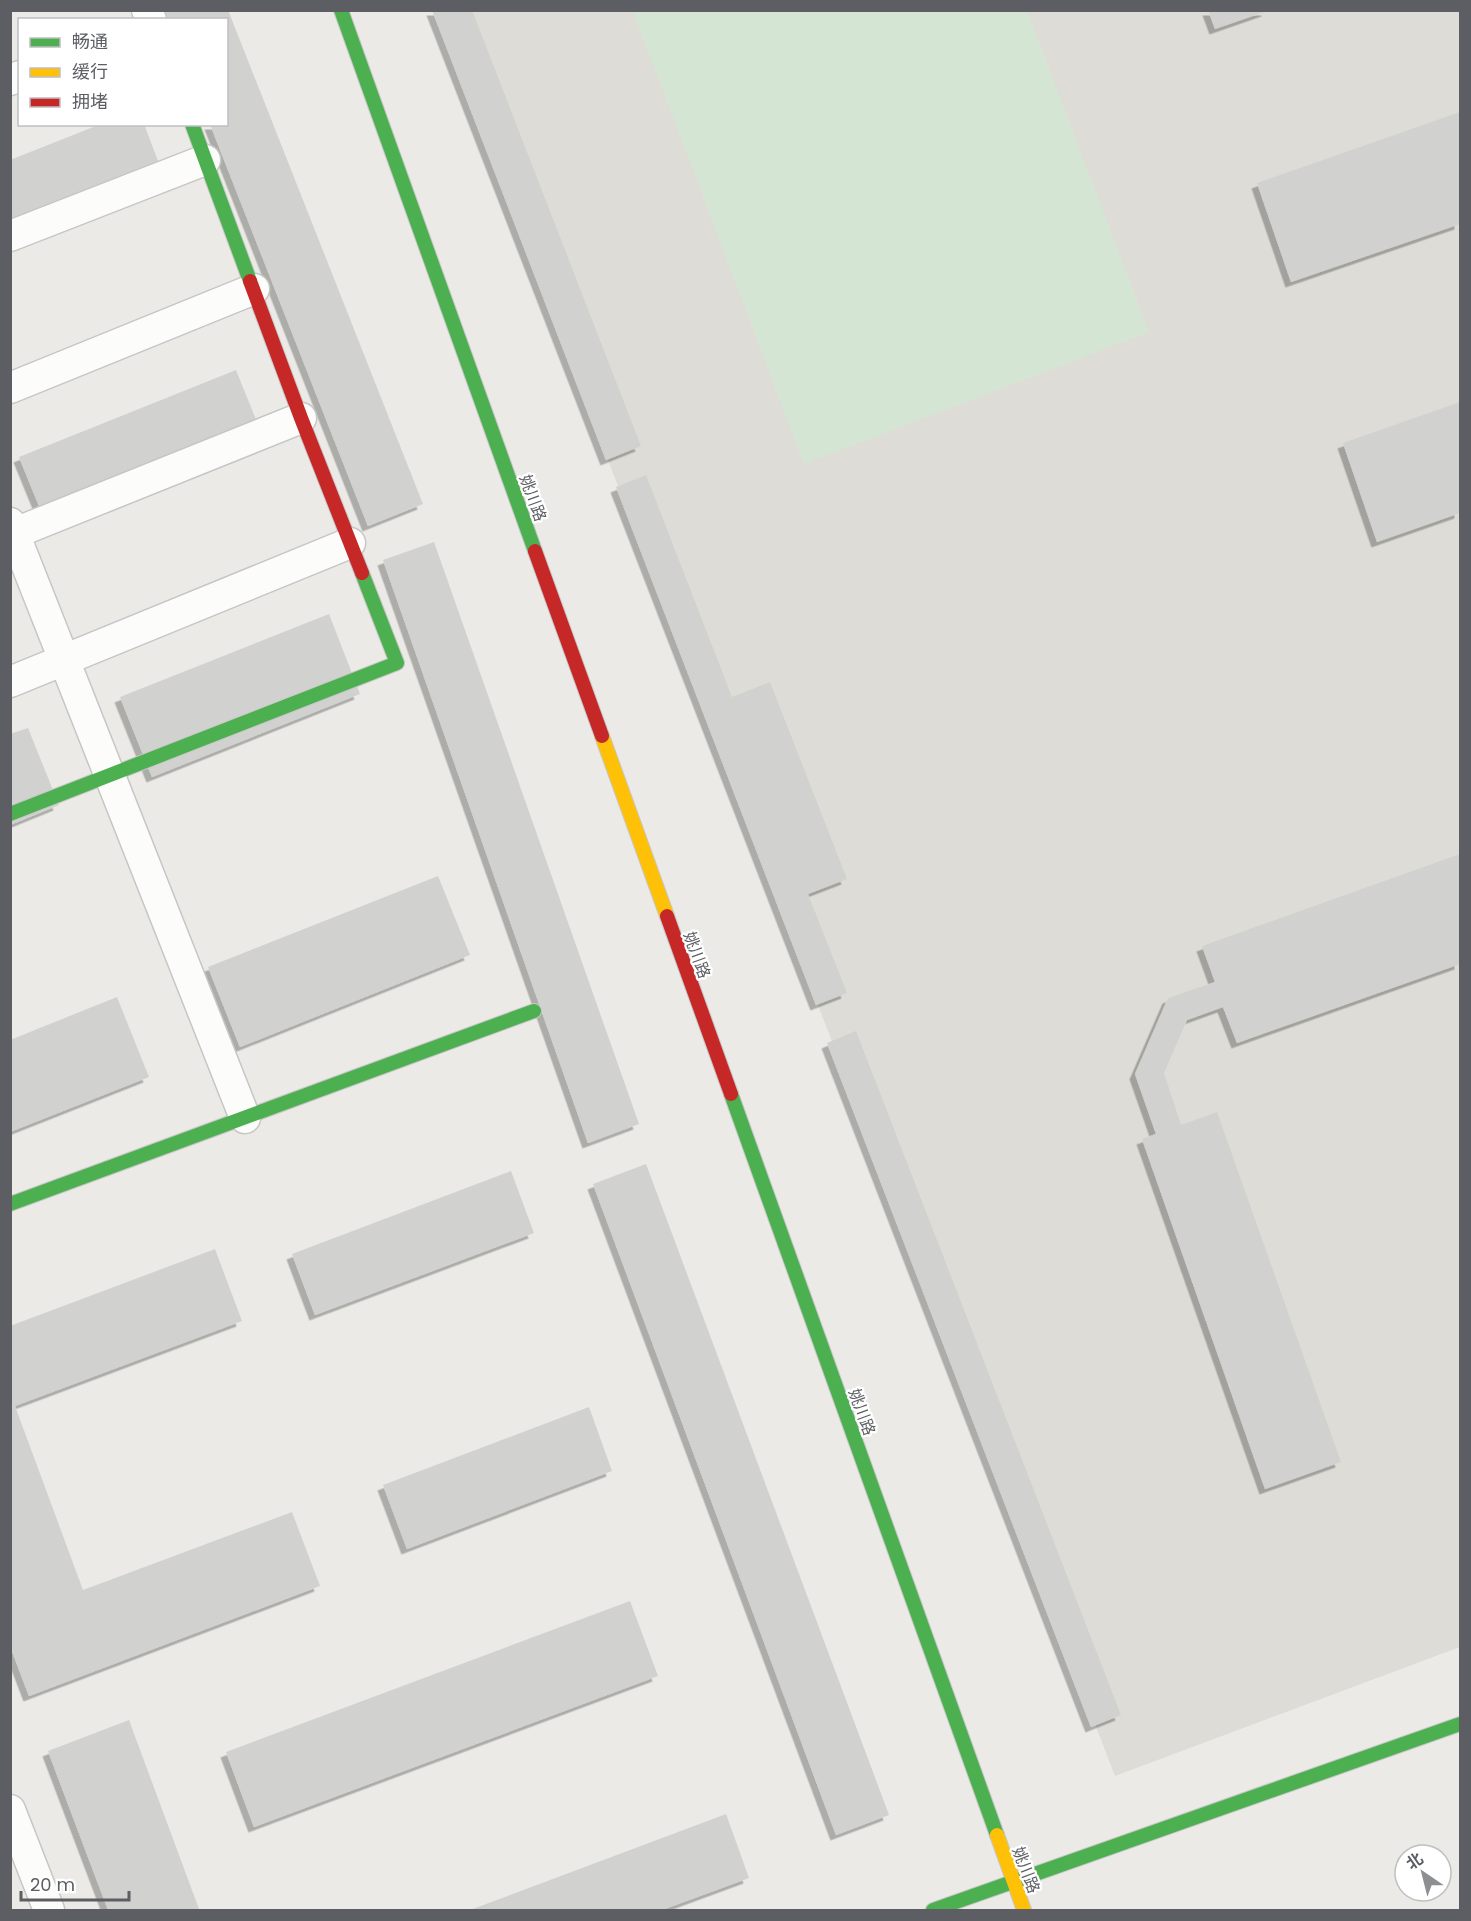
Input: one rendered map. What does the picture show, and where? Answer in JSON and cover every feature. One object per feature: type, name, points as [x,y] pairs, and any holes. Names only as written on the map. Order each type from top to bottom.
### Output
[{"type":"street","name":"姚川路","points":[[340,10],[1024,1911]]},
{"type":"street","points":[[10,814],[397,663],[301,418],[193,126]]},
{"type":"street","points":[[10,236],[205,160]]},
{"type":"street","points":[[10,388],[254,289]]},
{"type":"street","points":[[244,1118],[12,531],[301,418]]},
{"type":"street","points":[[10,682],[350,543]]},
{"type":"street","points":[[10,1204],[534,1011]]},
{"type":"street","points":[[933,1911],[1461,1724]]},
{"type":"street","points":[[10,1810],[49,1911]]},
{"type":"shaded area","points":[[435,11],[1460,11],[1460,1647],[1115,1776]]},
{"type":"green space","points":[[633,11],[1027,11],[1149,332],[804,464]]},
{"type":"building","points":[[165,10],[228,10],[423,504],[368,526],[211,126],[228,126],[228,18],[167,18]]},
{"type":"building","points":[[432,10],[472,10],[641,446],[606,460]]},
{"type":"building","points":[[1208,10],[1267,10],[1267,11],[1215,29]]},
{"type":"building","points":[[1460,112],[1460,224],[1291,282],[1257,183]]},
{"type":"building","points":[[96,126],[145,126],[166,182],[10,244],[10,160]]},
{"type":"building","points":[[236,370],[265,442],[48,528],[19,457]]},
{"type":"building","points":[[1460,402],[1460,513],[1377,542],[1343,443]]},
{"type":"building","points":[[646,475],[732,697],[770,682],[847,879],[808,894],[847,993],[816,1005],[616,487]]},
{"type":"building","points":[[434,542],[639,1124],[588,1143],[383,560]]},
{"type":"building","points":[[329,614],[360,694],[152,777],[120,697]]},
{"type":"building","points":[[28,728],[59,805],[10,825],[10,734]]},
{"type":"building","points":[[1460,854],[1460,964],[1237,1043],[1223,1007],[1187,1020],[1164,1073],[1181,1125],[1217,1112],[1341,1462],[1265,1489],[1142,1139],[1156,1134],[1135,1074],[1168,998],[1215,982],[1202,946]]},
{"type":"building","points":[[438,876],[470,955],[240,1047],[208,967]]},
{"type":"building","points":[[117,997],[149,1077],[10,1132],[10,1040]]},
{"type":"building","points":[[856,1031],[1121,1715],[1091,1727],[827,1043]]},
{"type":"building","points":[[646,1164],[889,1815],[836,1835],[593,1184]]},
{"type":"building","points":[[511,1171],[534,1233],[315,1315],[292,1254]]},
{"type":"building","points":[[215,1249],[242,1321],[15,1406],[83,1590],[292,1512],[320,1586],[29,1696],[10,1646],[10,1326]]},
{"type":"building","points":[[589,1407],[612,1471],[407,1549],[383,1485]]},
{"type":"building","points":[[630,1601],[658,1676],[254,1827],[226,1752]]},
{"type":"building","points":[[129,1720],[199,1909],[108,1910],[48,1751]]},
{"type":"building","points":[[726,1814],[749,1878],[662,1910],[470,1910]]},
{"type":"traffic: fast","points":[[341,10],[535,551]]},
{"type":"traffic: fast","points":[[193,126],[250,281]]},
{"type":"traffic: fast","points":[[10,814],[397,663],[362,573]]},
{"type":"traffic: fast","points":[[10,1204],[534,1011]]},
{"type":"traffic: fast","points":[[731,1094],[997,1835]]},
{"type":"traffic: fast","points":[[933,1910],[1460,1724]]},
{"type":"traffic: slow","points":[[602,736],[667,916]]},
{"type":"traffic: slow","points":[[997,1835],[1024,1910]]},
{"type":"traffic: jam","points":[[250,281],[362,573]]},
{"type":"traffic: jam","points":[[535,551],[602,736]]},
{"type":"traffic: jam","points":[[667,916],[731,1094]]}]
